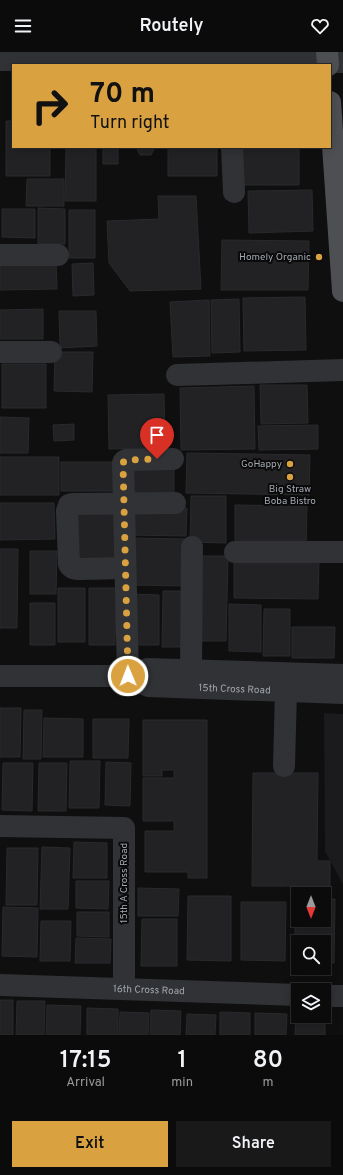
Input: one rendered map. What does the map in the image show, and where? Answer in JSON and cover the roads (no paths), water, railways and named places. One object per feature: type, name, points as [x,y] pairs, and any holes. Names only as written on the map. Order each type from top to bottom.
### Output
[{"type":"main road","points":[[331,108],[338,146],[343,291]]},
{"type":"street","points":[[0,60],[30,56],[57,63],[229,63],[331,60]]},
{"type":"street","points":[[232,148],[234,192]]},
{"type":"street","points":[[0,255],[58,255]]},
{"type":"street","points":[[0,352],[51,352]]},
{"type":"street","points":[[177,375],[343,370]]},
{"type":"street","points":[[128,676],[124,461],[173,459]]},
{"type":"street","points":[[125,568],[80,569],[70,567],[68,505],[175,503]]},
{"type":"street","points":[[191,670],[192,548]]},
{"type":"street","points":[[235,552],[343,552]]},
{"type":"street","name":"15th Cross Road","points":[[0,676],[128,676],[147,669],[343,675]]},
{"type":"street","name":"15th Cross Road","points":[[128,676],[148,686],[343,693]]},
{"type":"street","points":[[284,766],[286,691]]},
{"type":"street","name":"15th A Cross Road","points":[[0,826],[124,828],[124,989]]},
{"type":"street","name":"16th Cross Road","points":[[0,985],[291,995]]},
{"type":"street","points":[[331,996],[343,996]]},
{"type":"place","name":"Homely Organic","points":[[319,257]]},
{"type":"place","name":"GoHappy","points":[[290,464]]},
{"type":"place","name":"Big Straw Boba Bistro","points":[[290,477]]}]
